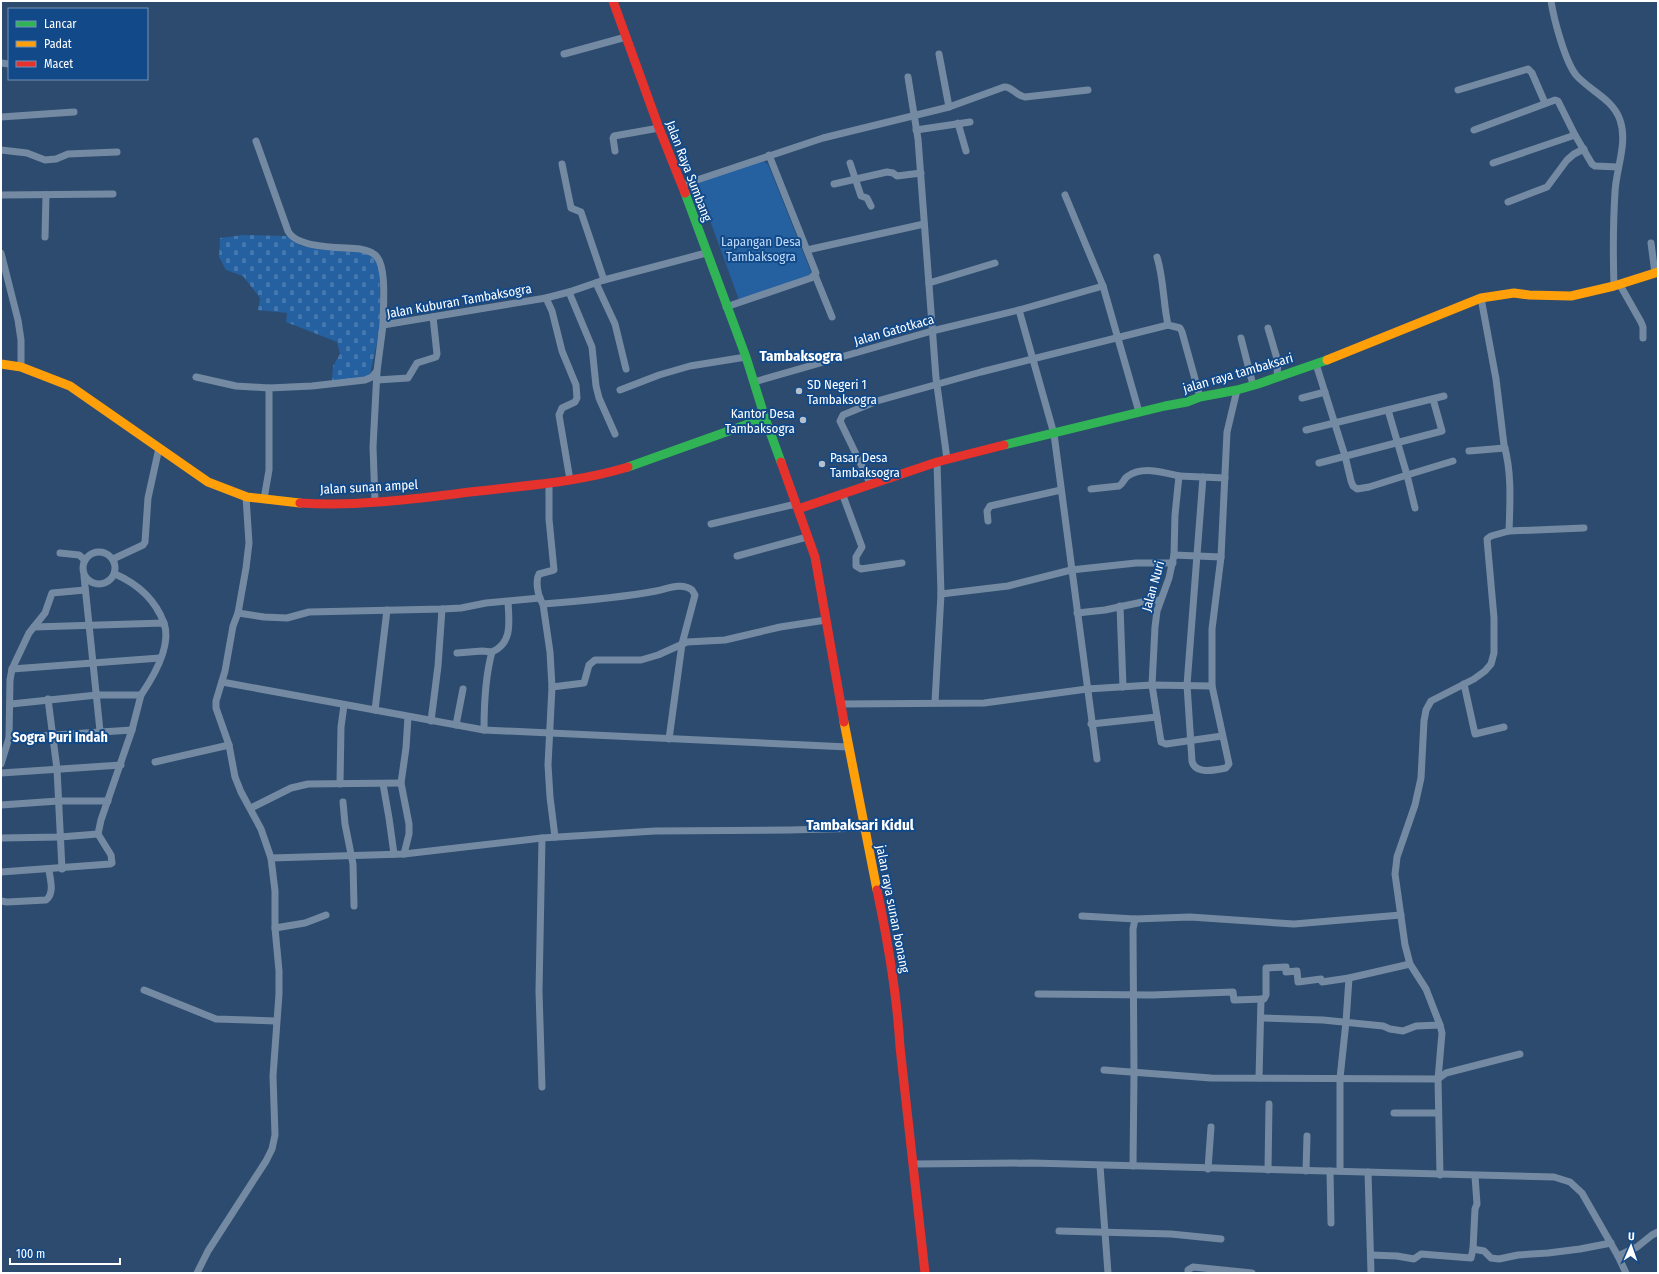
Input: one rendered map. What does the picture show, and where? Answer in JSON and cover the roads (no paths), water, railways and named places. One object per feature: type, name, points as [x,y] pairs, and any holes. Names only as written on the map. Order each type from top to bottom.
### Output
[{"type":"main road","name":"Jalan Raya Sumbang","points":[[613,1],[659,128],[682,185],[726,307],[746,357],[765,418]]},
{"type":"main road","name":"jalan raya tambaksari","points":[[797,506],[947,459],[1186,402],[1200,397],[1237,390],[1316,364],[1481,298],[1514,293],[1529,295],[1571,296],[1617,285],[1657,272]]},
{"type":"main road","name":"Jalan sunan ampel","points":[[1,364],[21,367],[70,386],[210,482],[226,490],[246,497],[298,502],[375,501],[437,496],[570,480],[602,474],[659,456],[765,418]]},
{"type":"main road","name":"jalan raya sunan bonang","points":[[765,418],[815,557],[842,704],[848,746],[888,942],[898,1010],[900,1047],[925,1273]]},
{"type":"street","points":[[1551,1],[1559,34],[1571,68],[1577,76],[1610,104],[1620,120],[1622,142],[1618,167],[1612,237],[1617,285],[1641,322],[1643,327],[1643,338]]},
{"type":"street","points":[[564,54],[626,37]]},
{"type":"street","points":[[939,54],[949,107]]},
{"type":"street","points":[[1458,90],[1528,69],[1532,73],[1545,103]]},
{"type":"street","points":[[908,77],[921,173],[936,384],[947,459]]},
{"type":"street","points":[[682,185],[824,138],[949,107],[1007,87],[1025,97],[1088,90]]},
{"type":"street","points":[[1474,130],[1555,100],[1558,101],[1575,134],[1595,166],[1618,167]]},
{"type":"street","points":[[1,117],[74,112]]},
{"type":"street","points":[[916,130],[970,122]]},
{"type":"street","points":[[958,123],[966,151]]},
{"type":"street","points":[[614,150],[612,138],[614,136],[659,128]]},
{"type":"street","points":[[1493,163],[1575,134]]},
{"type":"street","points":[[256,140],[291,236],[307,244],[360,248],[377,256],[381,266],[383,282],[383,324]]},
{"type":"street","points":[[1508,202],[1547,187],[1567,160],[1574,154],[1584,149]]},
{"type":"street","points":[[1,150],[27,153],[45,160],[56,159],[68,154],[117,152]]},
{"type":"street","points":[[769,155],[816,271],[815,275],[832,317]]},
{"type":"street","points":[[850,163],[861,196],[867,198],[871,206]]},
{"type":"street","points":[[562,164],[571,208],[581,212],[604,280]]},
{"type":"street","points":[[834,184],[887,172],[893,173],[897,176],[921,173]]},
{"type":"street","points":[[1,195],[113,194]]},
{"type":"street","points":[[45,237],[46,195]]},
{"type":"street","points":[[1065,195],[1103,286],[1139,412]]},
{"type":"street","points":[[807,250],[924,224]]},
{"type":"street","points":[[1651,243],[1657,272]]},
{"type":"street","points":[[1,253],[18,320],[21,340],[21,367]]},
{"type":"street","name":"Jalan Kuburan Tambaksogra","points":[[375,501],[373,447],[377,371],[383,324],[433,318],[546,298],[604,280],[706,253]]},
{"type":"street","points":[[1157,257],[1161,272],[1164,308],[1168,325]]},
{"type":"street","points":[[929,283],[995,263]]},
{"type":"street","points":[[726,307],[811,278],[815,275]]},
{"type":"street","points":[[596,283],[614,324],[626,369]]},
{"type":"street","name":"Jalan Gatotkaca","points":[[754,382],[932,331],[1019,310],[1103,286]]},
{"type":"street","points":[[569,292],[592,347],[596,386],[599,398],[615,434]]},
{"type":"street","points":[[546,298],[552,311],[562,350],[576,385],[578,398],[575,402],[562,408],[559,415],[570,480]]},
{"type":"street","points":[[1481,298],[1496,379],[1505,448],[1510,498],[1509,531]]},
{"type":"street","points":[[1019,310],[1054,434],[1091,724],[1097,759]]},
{"type":"street","points":[[377,380],[408,378],[417,363],[436,357],[437,354],[433,318]]},
{"type":"street","points":[[870,483],[840,421],[841,417],[877,401],[1033,358],[1168,325],[1180,328],[1182,332],[1200,397]]},
{"type":"street","points":[[1268,328],[1278,362],[1277,376]]},
{"type":"street","points":[[1241,338],[1253,385]]},
{"type":"street","points":[[620,390],[682,368],[746,357]]},
{"type":"street","points":[[1316,364],[1345,456],[1351,481],[1353,486],[1357,489],[1369,487],[1453,461]]},
{"type":"street","points":[[196,377],[236,386],[269,388],[312,386],[365,380],[372,377],[377,371]]},
{"type":"street","points":[[264,499],[269,470],[269,388]]},
{"type":"street","points":[[1203,478],[1187,685],[1192,761],[1194,767],[1205,770],[1226,768],[1229,764],[1212,686],[1212,629],[1221,557],[1227,432],[1237,390]]},
{"type":"street","points":[[1302,398],[1325,392]]},
{"type":"street","points":[[1306,430],[1444,396]]},
{"type":"street","points":[[1319,463],[1442,431],[1433,399]]},
{"type":"street","points":[[1388,410],[1415,508]]},
{"type":"street","points":[[113,559],[143,545],[146,542],[148,498],[157,446]]},
{"type":"street","points":[[1469,451],[1505,448]]},
{"type":"street","points":[[935,702],[941,626],[937,462]]},
{"type":"street","points":[[1091,489],[1119,486],[1128,476],[1144,471],[1156,470],[1179,476],[1225,478]]},
{"type":"street","name":"Jalan Nuri","points":[[1179,476],[1175,515],[1174,555],[1169,578],[1157,611],[1152,685],[1161,742],[1166,744],[1190,741]]},
{"type":"street","points":[[549,483],[554,570],[543,572],[538,575],[550,652],[552,687],[548,765],[555,837]]},
{"type":"street","points":[[988,521],[988,511],[990,506],[1061,490]]},
{"type":"street","points":[[842,493],[862,547],[856,557],[856,566],[861,569],[902,563]]},
{"type":"street","points":[[197,1273],[208,1251],[272,1149],[275,1135],[273,1076],[279,971],[275,928],[275,891],[271,858],[261,829],[241,792],[235,777],[230,745],[216,708],[216,701],[225,671],[233,626],[238,613],[250,543],[246,497]]},
{"type":"street","points":[[711,524],[797,506]]},
{"type":"street","points":[[1440,1175],[1438,1079],[1442,1040],[1440,1024],[1426,989],[1410,964],[1405,945],[1395,874],[1397,857],[1415,805],[1421,778],[1426,710],[1431,701],[1480,676],[1491,664],[1494,653],[1494,618],[1487,539],[1491,536],[1509,531],[1584,528]]},
{"type":"street","points":[[737,556],[808,537]]},
{"type":"street","points":[[84,576],[87,580],[97,585],[108,583],[115,574],[116,569],[113,559],[109,555],[98,552],[93,553],[85,560],[83,565],[85,590],[94,663],[100,731]]},
{"type":"street","points":[[60,553],[79,555],[85,560]]},
{"type":"street","points":[[1174,555],[1221,557]]},
{"type":"street","points":[[941,594],[1008,586],[1071,570],[1136,563],[1172,563]]},
{"type":"street","points":[[1,872],[62,869],[112,863],[111,855],[98,834],[101,820],[121,765],[141,695],[159,665],[165,646],[166,632],[161,613],[150,598],[140,588],[115,574]]},
{"type":"street","points":[[238,613],[287,618],[309,612],[442,609],[462,608],[486,603],[589,601],[686,586],[692,590],[695,595],[682,644],[669,739]]},
{"type":"street","points":[[1,764],[9,738],[11,704],[10,680],[12,669],[30,633],[45,613],[52,593],[85,590]]},
{"type":"street","points":[[1077,613],[1105,610],[1147,601],[1160,600]]},
{"type":"street","points":[[457,653],[482,651],[492,652],[503,646],[506,641],[509,626],[508,602]]},
{"type":"street","points":[[1120,606],[1123,687]]},
{"type":"street","points":[[432,721],[442,609]]},
{"type":"street","points":[[375,710],[387,610]]},
{"type":"street","points":[[552,687],[584,683],[589,665],[594,660],[641,660],[658,655],[682,644],[725,640],[780,627],[826,620]]},
{"type":"street","points":[[34,627],[164,623]]},
{"type":"street","points":[[484,730],[488,666],[492,652]]},
{"type":"street","points":[[12,669],[160,658]]},
{"type":"street","points":[[222,682],[484,730],[848,746]]},
{"type":"street","points":[[1464,684],[1475,734],[1504,727]]},
{"type":"street","points":[[842,704],[935,702],[984,703],[1123,687],[1152,685],[1212,686]]},
{"type":"street","points":[[456,725],[463,689]]},
{"type":"street","points":[[11,704],[97,695],[141,695]]},
{"type":"street","points":[[48,699],[57,769],[62,869]]},
{"type":"street","points":[[340,784],[341,727],[344,705]]},
{"type":"street","points":[[404,854],[409,834],[409,824],[401,783],[406,748],[408,717]]},
{"type":"street","points":[[1091,724],[1157,717]]},
{"type":"street","points":[[9,738],[132,730]]},
{"type":"street","points":[[1190,741],[1222,736]]},
{"type":"street","points":[[155,762],[230,745]]},
{"type":"street","points":[[1,773],[121,765]]},
{"type":"street","points":[[251,808],[282,792],[297,786],[313,783],[401,783]]},
{"type":"street","points":[[383,784],[390,818],[394,854]]},
{"type":"street","points":[[1,805],[58,801],[108,801]]},
{"type":"street","points":[[343,802],[345,824],[351,855],[354,906]]},
{"type":"street","points":[[271,858],[404,854],[542,838],[666,830],[864,828]]},
{"type":"street","points":[[1,838],[60,837],[98,834]]},
{"type":"street","points":[[542,838],[539,991],[542,1087]]},
{"type":"street","points":[[1,901],[46,900],[50,897],[51,893],[49,870]]},
{"type":"street","points":[[275,928],[305,923],[326,915]]},
{"type":"street","points":[[1082,916],[1134,919],[1190,918],[1294,924],[1401,915]]},
{"type":"street","points":[[1134,919],[1134,1166]]},
{"type":"street","points":[[1038,994],[1187,995],[1234,992],[1234,1000],[1261,999],[1265,998],[1266,968],[1286,967],[1286,972],[1297,971],[1298,982],[1321,979],[1322,982],[1349,978],[1410,964]]},
{"type":"street","points":[[1340,1171],[1340,1078],[1349,978]]},
{"type":"street","points":[[144,990],[216,1018],[276,1021]]},
{"type":"street","points":[[1259,1078],[1261,999]]},
{"type":"street","points":[[1261,1018],[1346,1022],[1383,1026],[1390,1029],[1403,1031],[1416,1026],[1440,1024]]},
{"type":"street","points":[[1104,1070],[1211,1078],[1438,1079],[1446,1073],[1520,1054]]},
{"type":"street","points":[[1268,1170],[1269,1104]]},
{"type":"street","points":[[1394,1113],[1438,1113]]},
{"type":"street","points":[[1208,1169],[1211,1127]]},
{"type":"street","points":[[1306,1171],[1307,1136]]},
{"type":"street","points":[[913,1164],[1032,1163],[1208,1169],[1554,1177],[1570,1182],[1582,1193],[1626,1273]]},
{"type":"street","points":[[1100,1166],[1108,1273]]},
{"type":"street","points":[[1330,1171],[1331,1223]]},
{"type":"street","points":[[1368,1172],[1371,1273]]},
{"type":"street","points":[[1371,1256],[1397,1256],[1414,1259],[1421,1254],[1468,1259],[1472,1256],[1475,1209],[1477,1204],[1475,1176]]},
{"type":"street","points":[[1059,1231],[1171,1234],[1221,1239]]},
{"type":"street","points":[[1618,1256],[1637,1247],[1652,1234],[1658,1232]]},
{"type":"street","points":[[1473,1249],[1484,1251],[1491,1258],[1499,1259],[1518,1255],[1548,1253],[1611,1244]]},
{"type":"street","points":[[1188,1273],[1188,1270],[1193,1267],[1252,1273]]},
{"type":"place","name":"SD Negeri 1 Tambaksogra","points":[[799,391]]},
{"type":"place","name":"Kantor Desa Tambaksogra","points":[[803,420]]},
{"type":"place","name":"Pasar Desa Tambaksogra","points":[[822,464]]},
{"type":"district","name":"Tambaksogra","points":[[801,356]]},
{"type":"district","name":"Sogra Puri Indah","points":[[60,737]]},
{"type":"district","name":"Tambaksari Kidul","points":[[860,825]]},
{"type":"park label","name":"Lapangan Desa Tambaksogra","points":[[761,248]]}]
